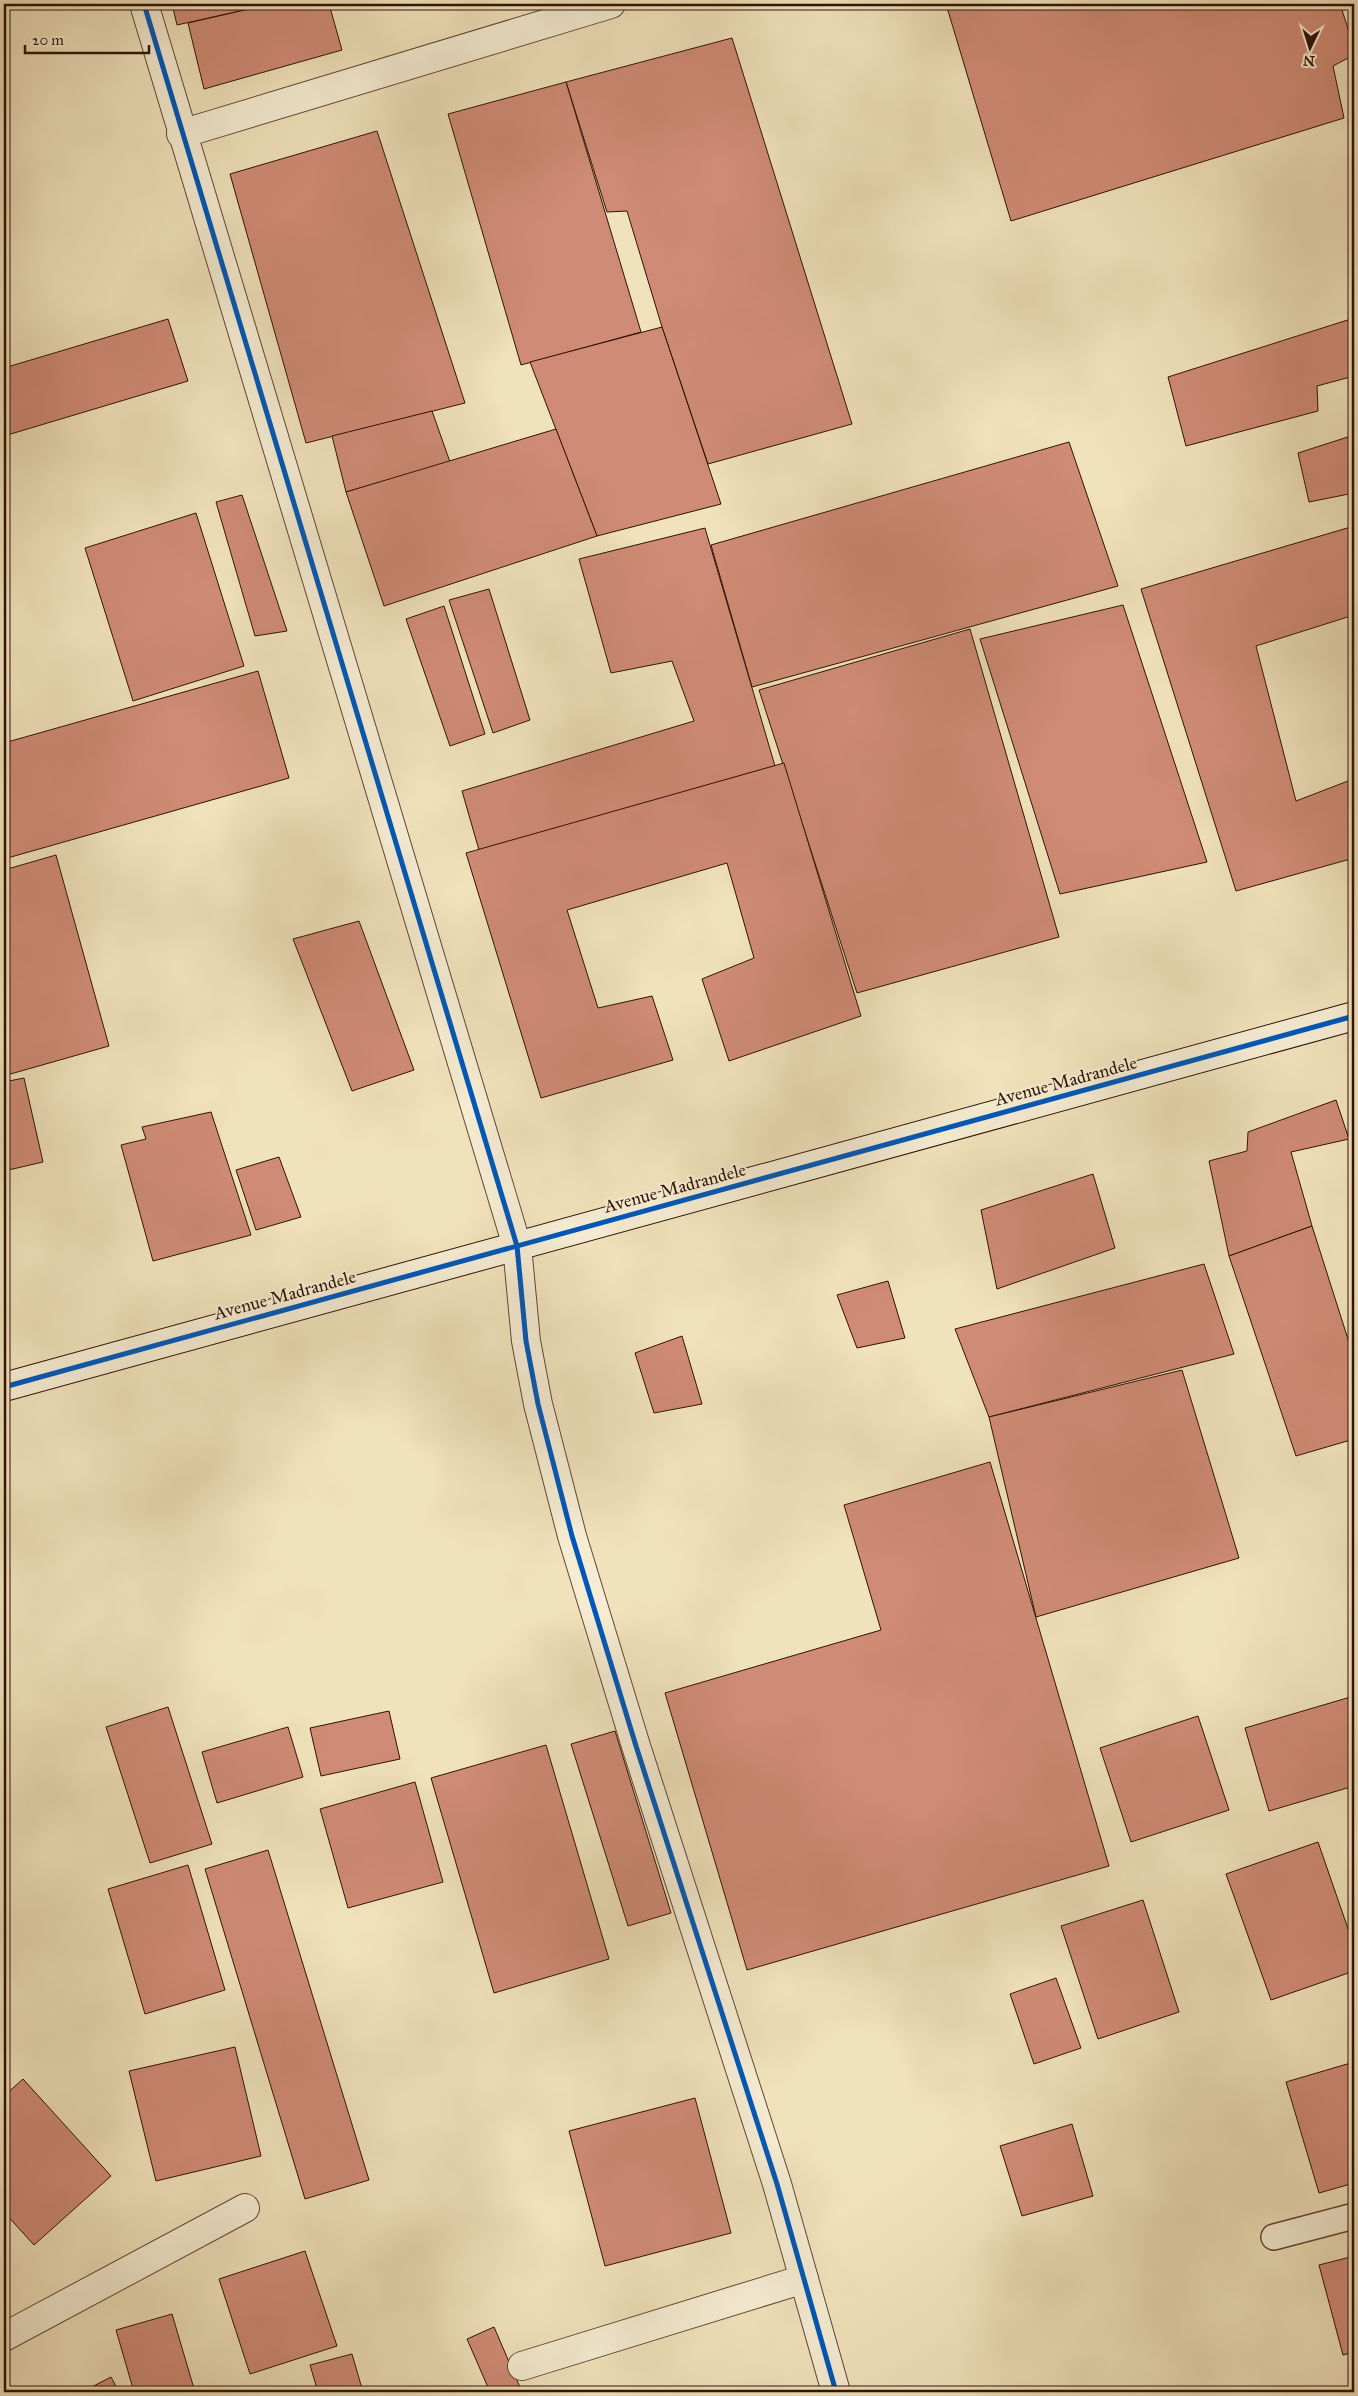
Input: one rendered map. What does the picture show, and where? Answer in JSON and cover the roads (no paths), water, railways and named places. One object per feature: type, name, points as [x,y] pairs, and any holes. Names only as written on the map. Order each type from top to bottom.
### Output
[{"type":"street","points":[[144,4],[181,134],[517,1246],[526,1341],[531,1368],[538,1404],[572,1536],[636,1746],[777,2184],[836,2392]]},
{"type":"street","points":[[181,134],[611,4]]},
{"type":"street","name":"Avenue Madrandele","points":[[4,1387],[1354,1016]]},
{"type":"street","points":[[4,2337],[245,2208]]},
{"type":"street","points":[[522,2366],[804,2279]]},
{"type":"lane","points":[[1274,2237],[1354,2216]]}]
